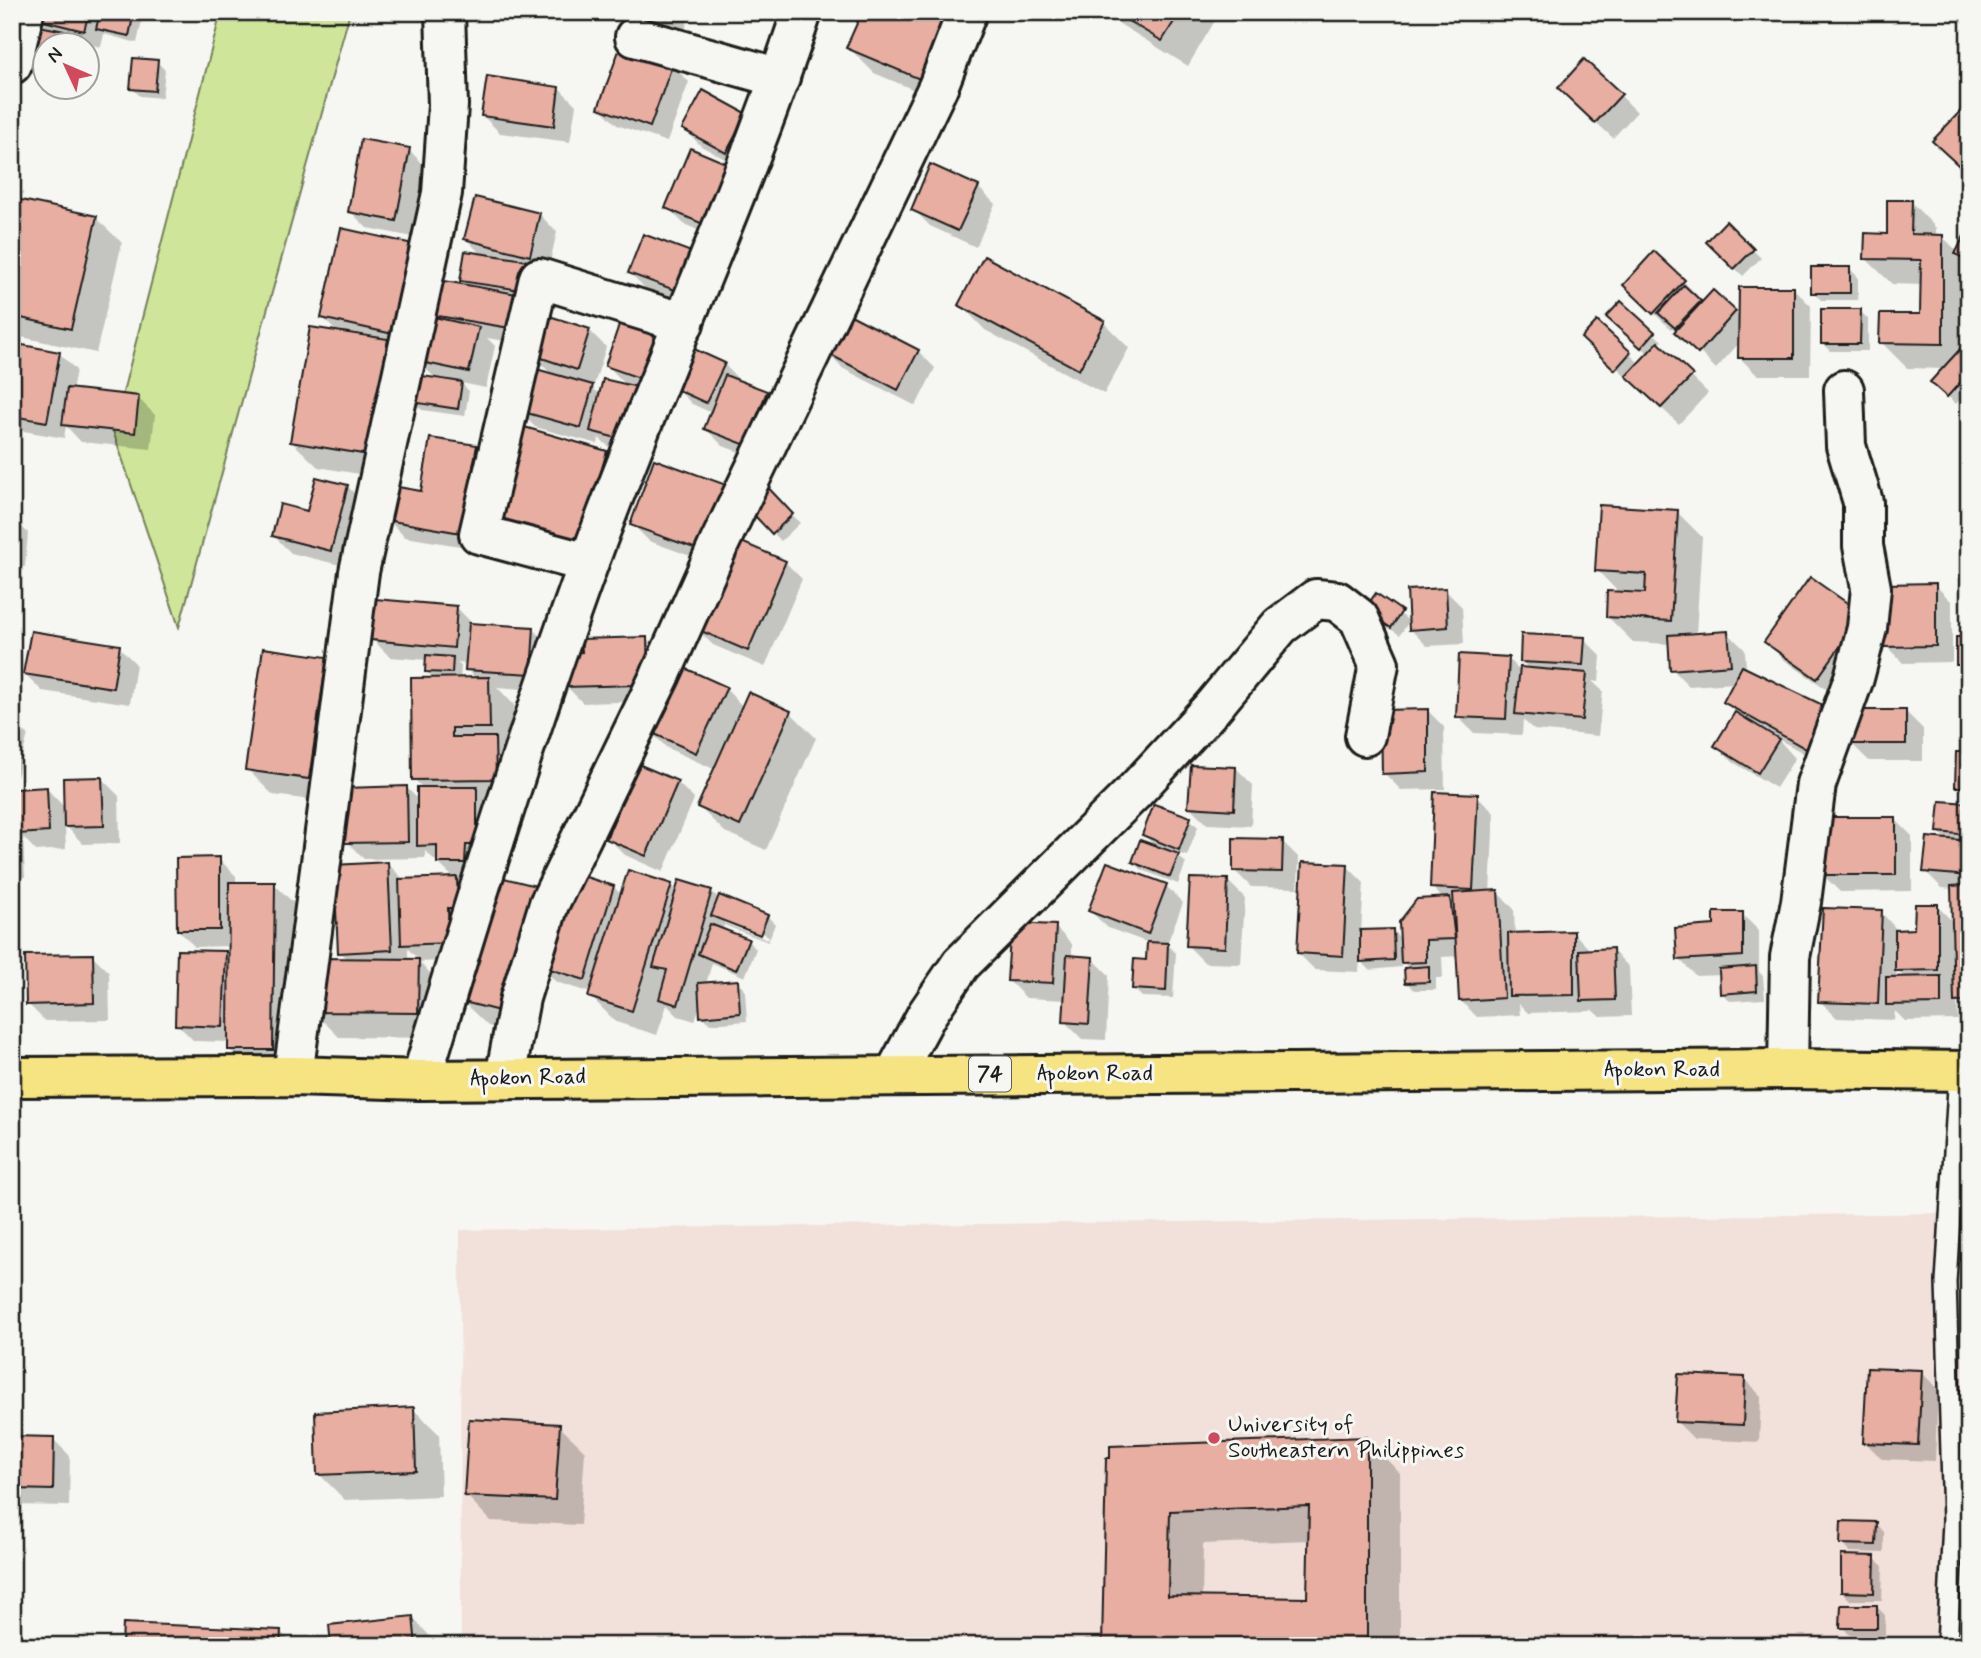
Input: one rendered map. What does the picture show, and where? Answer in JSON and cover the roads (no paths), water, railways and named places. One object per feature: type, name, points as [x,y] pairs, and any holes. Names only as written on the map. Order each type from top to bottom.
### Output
[{"type":"highway","name":"Apokon Road","points":[[12,1077],[293,1076],[421,1080],[1788,1069],[1964,1071]]},
{"type":"street","points":[[12,64],[24,12]]},
{"type":"street","points":[[293,1076],[359,572],[442,193],[448,128],[445,12]]},
{"type":"street","points":[[421,1080],[512,783],[588,563],[780,78],[802,12]]},
{"type":"street","points":[[505,1078],[520,998],[549,904],[661,674],[719,544],[938,88],[967,12]]},
{"type":"street","points":[[635,37],[780,78]]},
{"type":"street","points":[[588,563],[479,534],[539,278],[684,323]]},
{"type":"street","points":[[1788,1069],[1790,957],[1801,902],[1816,784],[1854,678],[1867,628],[1871,588],[1863,546],[1863,502],[1846,446],[1844,390]]},
{"type":"street","points":[[894,1075],[928,1014],[961,964],[1133,793],[1211,709],[1280,626],[1316,599],[1337,601],[1359,618],[1379,664],[1365,736]]},
{"type":"lane","points":[[1947,1646],[1953,1521],[1946,1282],[1964,1071]]},
{"type":"place","name":"University of Southeastern Philippines","points":[[1214,1438]]}]
